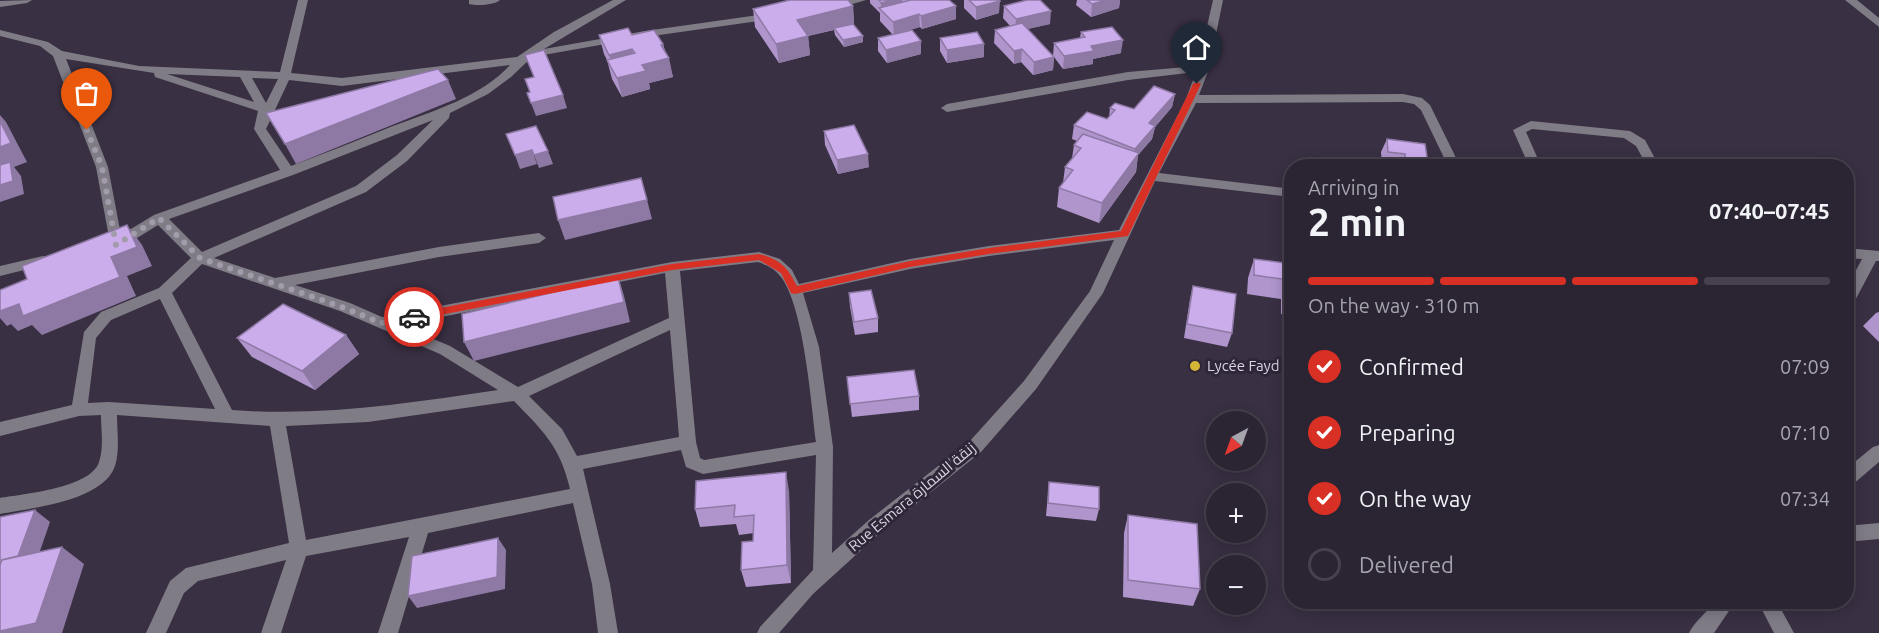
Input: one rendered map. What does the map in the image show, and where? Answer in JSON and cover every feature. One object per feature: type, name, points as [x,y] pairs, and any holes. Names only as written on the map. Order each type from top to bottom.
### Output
[{"type":"street","points":[[0,4],[27,0]]},
{"type":"street","points":[[260,129],[285,76],[303,0]]},
{"type":"street","points":[[473,2],[495,0]]},
{"type":"street","points":[[58,54],[102,167],[109,247],[159,218],[288,172],[454,107],[492,86],[525,57],[570,26],[621,0]]},
{"type":"street","points":[[817,10],[861,0]]},
{"type":"street","name":"Rue Esmara زنقة السمارة","points":[[767,633],[822,573],[875,526],[975,447],[1030,385],[1096,293],[1150,176],[1191,99],[1203,69],[1218,0]]},
{"type":"street","points":[[1850,0],[1879,24]]},
{"type":"street","points":[[139,69],[285,76],[342,82],[525,57],[645,34],[782,15]]},
{"type":"street","points":[[0,33],[44,44],[58,54],[139,69],[264,109]]},
{"type":"street","points":[[947,108],[1128,76],[1182,69],[1203,69]]},
{"type":"street","points":[[244,74],[264,109],[260,129],[288,172]]},
{"type":"street","points":[[1191,99],[1403,98],[1418,101],[1426,108],[1451,159]]},
{"type":"street","points":[[80,410],[89,336],[97,325],[116,310],[164,292],[200,258],[361,189],[402,158],[454,107]]},
{"type":"street","points":[[1532,159],[1519,130],[1532,125],[1611,131],[1637,138],[1649,159]]},
{"type":"street","points":[[1150,176],[1284,192]]},
{"type":"street","points":[[159,218],[200,258],[381,323],[445,350],[517,394],[556,434],[573,464],[601,584],[608,633]]},
{"type":"street","points":[[795,290],[921,262],[1124,234]]},
{"type":"street","points":[[274,284],[439,252],[539,238]]},
{"type":"street","points":[[1854,254],[1875,256],[1854,291]]},
{"type":"street","points":[[381,323],[672,267],[759,257],[775,263],[785,270],[795,290],[811,347],[825,447],[822,573]]},
{"type":"street","points":[[0,271],[52,258]]},
{"type":"street","points":[[672,267],[688,442],[692,462],[703,467],[825,447]]},
{"type":"street","points":[[164,292],[227,416]]},
{"type":"street","points":[[0,429],[80,410],[109,408],[277,420],[368,415],[517,394],[676,321]]},
{"type":"street","points":[[0,506],[72,490],[93,482],[102,475],[107,460],[109,408]]},
{"type":"street","points":[[271,633],[299,549],[277,420]]},
{"type":"street","points":[[573,464],[688,442]]},
{"type":"street","points":[[1854,473],[1879,452]]},
{"type":"street","points":[[156,633],[177,587],[193,574],[299,549],[421,528],[581,494]]},
{"type":"street","points":[[388,633],[421,528]]},
{"type":"street","points":[[1854,533],[1879,531]]},
{"type":"street","points":[[1699,633],[1708,626],[1721,609]]},
{"type":"street","points":[[1771,609],[1784,633]]},
{"type":"building","points":[[790,0],[848,0],[853,6],[797,20],[808,36],[776,44],[753,9]]},
{"type":"building","points":[[911,0],[949,0],[956,6],[893,22],[879,8]]},
{"type":"building","points":[[969,0],[999,0],[1000,1],[976,7]]},
{"type":"building","points":[[1027,0],[1040,0],[1051,11],[1016,19],[1004,6]]},
{"type":"building","points":[[1087,0],[1106,0],[1092,4]]},
{"type":"building","points":[[1022,23],[1054,57],[1034,62],[1022,49],[1014,51],[995,30]]},
{"type":"building","points":[[853,24],[863,36],[843,40],[834,28]]},
{"type":"building","points":[[1112,27],[1123,40],[1091,46],[1094,51],[1064,56],[1054,43],[1085,37],[1081,32]]},
{"type":"building","points":[[628,28],[632,35],[654,30],[669,58],[642,65],[646,71],[617,78],[607,60],[635,53],[632,49],[609,55],[599,35]]},
{"type":"building","points":[[912,30],[921,41],[886,50],[878,38]]},
{"type":"building","points":[[977,32],[984,44],[947,50],[940,38]]},
{"type":"building","points":[[544,50],[563,95],[531,103],[525,79],[534,77],[525,55]]},
{"type":"building","points":[[438,69],[448,80],[285,144],[266,113]]},
{"type":"building","points":[[1154,86],[1175,94],[1149,123],[1155,126],[1135,149],[1074,125],[1087,112],[1107,119],[1115,110],[1110,108],[1115,103],[1134,109]]},
{"type":"building","points":[[0,121],[11,143],[0,147]]},
{"type":"building","points":[[854,125],[868,154],[837,160],[824,131]]},
{"type":"building","points":[[536,126],[548,151],[534,155],[532,150],[515,155],[506,134]]},
{"type":"building","points":[[1083,134],[1139,153],[1102,203],[1059,188],[1073,170],[1065,167],[1081,148],[1074,145]]},
{"type":"building","points":[[1387,139],[1425,144],[1427,159],[1405,159],[1405,154],[1388,152]]},
{"type":"building","points":[[10,162],[13,181],[0,185],[0,165]]},
{"type":"building","points":[[641,178],[647,200],[558,220],[553,197]]},
{"type":"building","points":[[127,225],[137,247],[111,257],[120,277],[23,316],[19,304],[0,311],[0,290],[27,279],[22,266]]},
{"type":"building","points":[[1254,259],[1284,263],[1284,279],[1254,275]]},
{"type":"building","points":[[618,277],[624,302],[464,342],[462,314]]},
{"type":"building","points":[[1193,286],[1236,294],[1232,333],[1187,324]]},
{"type":"building","points":[[871,290],[878,318],[854,322],[849,293]]},
{"type":"building","points":[[283,304],[346,335],[302,371],[237,338]]},
{"type":"building","points":[[914,370],[919,396],[850,404],[847,377]]},
{"type":"building","points":[[786,472],[787,565],[741,570],[742,542],[753,541],[754,515],[734,517],[735,505],[695,509],[696,481]]},
{"type":"building","points":[[1049,482],[1099,487],[1099,509],[1048,503]]},
{"type":"building","points":[[35,510],[18,556],[2,560],[0,565],[0,517]]},
{"type":"building","points":[[1128,515],[1197,524],[1200,589],[1128,580]]},
{"type":"building","points":[[498,538],[497,577],[408,596],[412,556]]},
{"type":"building","points":[[62,547],[36,623],[0,631],[0,565],[2,560]]},
{"type":"way so far","points":[[87,130],[102,167],[116,245],[159,218],[200,258],[345,308],[381,323],[414,317]]},
{"type":"place","name":"Lycée Fayd","points":[[1195,366]]},
{"type":"route","points":[[414,317],[672,267],[759,257],[785,270],[795,290],[910,264],[989,251],[1124,234],[1150,176],[1197,84]]}]
